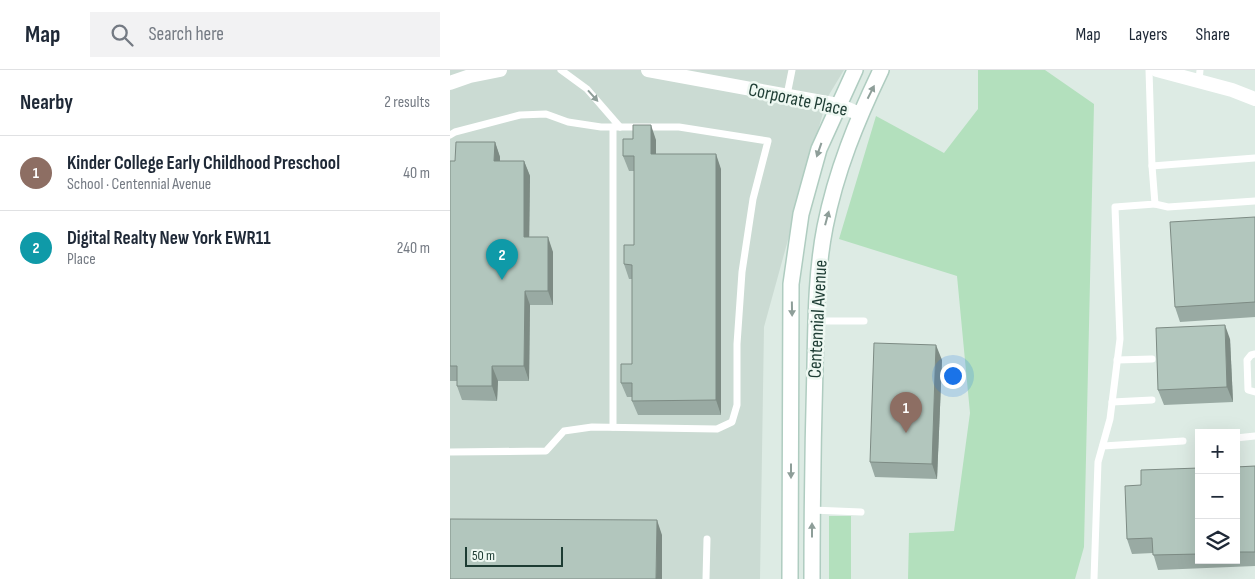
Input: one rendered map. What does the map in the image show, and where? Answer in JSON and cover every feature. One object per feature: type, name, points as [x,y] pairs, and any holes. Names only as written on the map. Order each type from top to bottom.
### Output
[{"type":"main road","name":"Centennial Avenue","points":[[790,579],[791,284],[801,214],[819,149],[855,70]]},
{"type":"main road","name":"Centennial Avenue","points":[[812,579],[817,288],[825,227],[842,161],[860,114],[882,70]]},
{"type":"street","points":[[450,84],[485,71],[500,70]]},
{"type":"street","name":"Corporate Place","points":[[648,70],[838,105],[860,114]]},
{"type":"street","points":[[1157,70],[1199,76],[1255,99]]},
{"type":"lane","points":[[561,70],[586,89],[616,127],[614,427]]},
{"type":"lane","points":[[787,95],[792,70]]},
{"type":"lane","points":[[1149,70],[1155,204]]},
{"type":"lane","points":[[450,135],[455,132],[520,115],[546,114],[568,122],[601,127],[679,127],[768,141],[753,199],[742,272],[737,344],[737,405],[732,422],[718,429],[592,427],[564,431],[546,451],[450,452]]},
{"type":"lane","points":[[1152,166],[1255,158]]},
{"type":"lane","points":[[1094,579],[1098,462],[1110,419],[1120,339],[1115,207],[1155,204],[1168,207],[1255,201]]},
{"type":"lane","points":[[816,321],[864,321]]},
{"type":"lane","points":[[1255,354],[1246,360],[1248,390],[1255,392]]},
{"type":"lane","points":[[1117,360],[1152,359]]},
{"type":"lane","points":[[1112,402],[1152,400]]},
{"type":"lane","points":[[1240,438],[1255,436]]},
{"type":"lane","points":[[1103,446],[1183,441]]},
{"type":"lane","points":[[812,510],[861,512]]},
{"type":"lane","points":[[706,579],[707,539]]},
{"type":"shaded area","points":[[450,70],[844,70],[827,98],[764,327],[760,579],[450,579]]},
{"type":"green space","points":[[978,70],[1045,70],[1094,104],[1084,547],[1075,579],[908,579],[909,533],[954,531],[970,413],[957,276],[839,239],[876,116],[944,153],[978,109]]},
{"type":"green space","points":[[829,516],[851,516],[851,579],[829,579]]},
{"type":"building","points":[[633,125],[651,125],[651,154],[716,154],[716,400],[632,401],[632,383],[621,383],[621,364],[632,364],[632,265],[624,264],[624,245],[634,245],[634,156],[623,156],[623,139],[633,139]]},
{"type":"building","points":[[456,142],[495,142],[494,161],[524,161],[524,237],[548,237],[548,291],[525,291],[524,366],[492,366],[492,386],[457,386],[457,366],[450,366],[450,161],[455,161]]},
{"type":"building","points":[[1255,217],[1255,302],[1175,307],[1170,222]]},
{"type":"building","points":[[1225,325],[1227,387],[1158,390],[1156,328]]},
{"type":"building","points":[[874,343],[936,345],[932,464],[870,462]]},
{"type":"building","points":[[1255,466],[1255,552],[1240,552],[1240,467]]},
{"type":"building","points":[[1195,468],[1195,554],[1153,555],[1152,538],[1127,539],[1125,486],[1141,485],[1141,470]]},
{"type":"building","points":[[450,519],[657,520],[656,579],[450,579]]},
{"type":"place","name":"Digital Realty New York EWR11","points":[[502,280]]},
{"type":"place","name":"Kinder College Early Childhood Preschool","points":[[906,433]]}]
